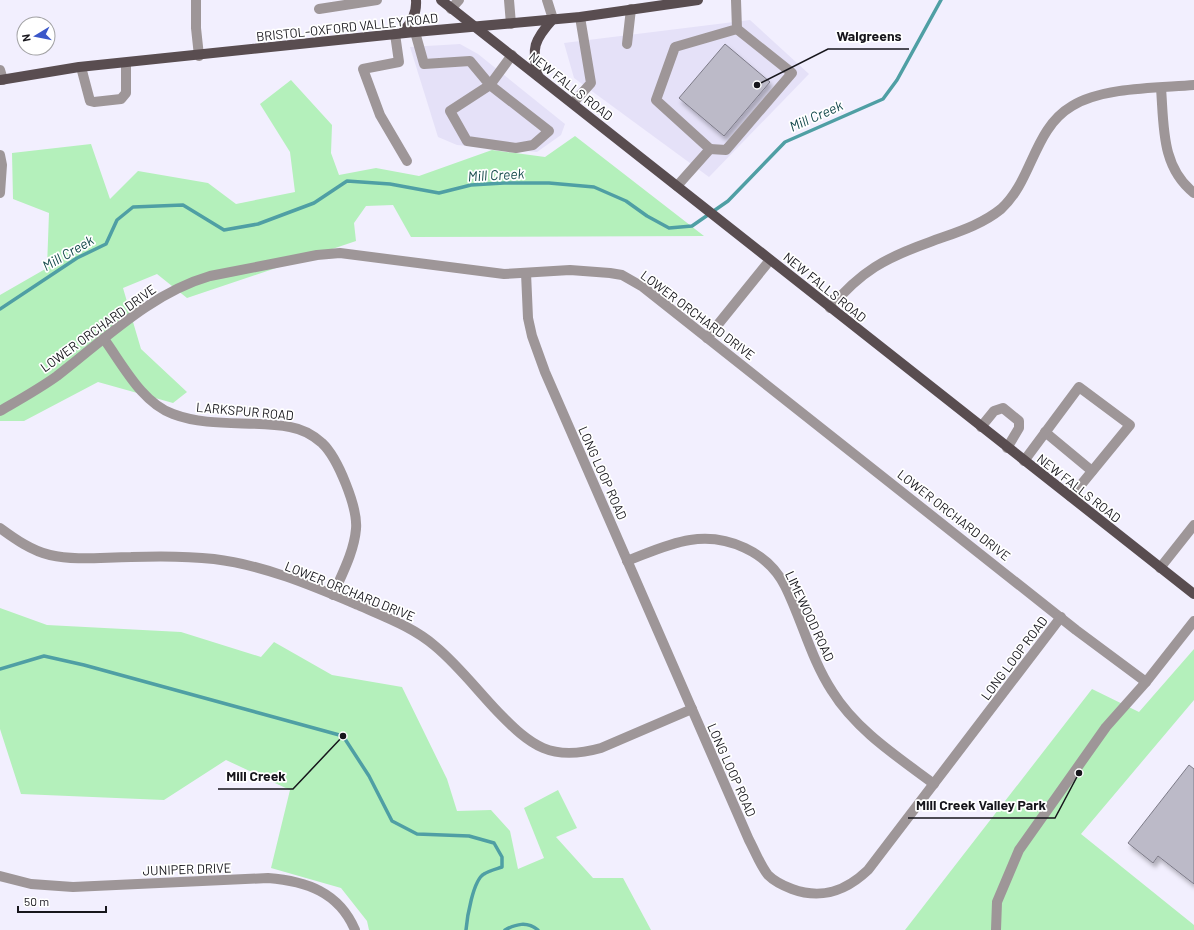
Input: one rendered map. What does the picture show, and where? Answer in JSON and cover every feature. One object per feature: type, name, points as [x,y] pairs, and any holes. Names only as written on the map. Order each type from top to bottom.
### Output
[{"type":"main road","points":[[398,34],[411,23],[415,12],[416,0]]},
{"type":"main road","name":"NEW FALLS ROAD","points":[[441,0],[476,26],[830,308],[1194,594]]},
{"type":"main road","name":"BRISTOL-OXFORD VALLEY ROAD","points":[[1,80],[81,67],[199,56],[415,32],[580,17],[698,0]]},
{"type":"main road","points":[[538,76],[534,59],[534,46],[539,34],[553,19]]},
{"type":"street","points":[[196,0],[196,28],[199,56]]},
{"type":"street","points":[[319,9],[377,0]]},
{"type":"street","points":[[451,8],[459,0]]},
{"type":"street","points":[[509,0],[511,24]]},
{"type":"street","points":[[547,0],[553,19]]},
{"type":"street","points":[[736,0],[737,29],[792,73],[726,150],[710,149],[656,100],[675,47],[737,29]]},
{"type":"street","points":[[627,44],[631,9]]},
{"type":"street","points":[[573,103],[591,83],[580,17]]},
{"type":"street","points":[[415,32],[424,64],[470,61],[490,85],[549,131],[533,144],[516,148],[467,141],[450,111],[490,85],[512,55]]},
{"type":"street","points":[[398,34],[399,62],[363,69],[380,115],[407,161]]},
{"type":"street","points":[[81,67],[87,96],[90,101],[94,102],[121,99],[124,96],[126,93],[126,63]]},
{"type":"street","points":[[0,70],[1,80]]},
{"type":"street","points":[[830,308],[855,281],[890,258],[968,229],[999,210],[1018,189],[1042,136],[1062,113],[1072,106],[1100,94],[1194,85]]},
{"type":"street","points":[[1161,88],[1166,150],[1170,164],[1177,176],[1194,193]]},
{"type":"street","points":[[677,186],[710,149]]},
{"type":"street","points":[[0,155],[2,165],[0,193]]},
{"type":"street","name":"LOWER ORCHARD DRIVE","points":[[0,411],[55,377],[150,305],[170,292],[193,281],[317,255],[340,253],[362,254],[483,272],[526,273],[586,270],[622,275],[643,287],[1061,617],[1146,682]]},
{"type":"street","points":[[707,338],[770,260]]},
{"type":"street","name":"LONG LOOP ROAD","points":[[526,273],[532,336],[548,379],[762,865],[771,877],[784,886],[813,894],[836,892],[861,877],[893,840],[1061,617]]},
{"type":"street","name":"LARKSPUR ROAD","points":[[104,339],[151,400],[161,409],[189,419],[290,426],[311,434],[323,444],[332,456],[346,485],[356,519],[354,542],[333,595]]},
{"type":"street","points":[[1024,461],[1079,387],[1130,425],[1071,497]]},
{"type":"street","points":[[981,427],[994,411],[1003,408],[1011,413],[1019,421],[1019,428],[1007,448]]},
{"type":"street","points":[[1046,432],[1092,471]]},
{"type":"street","points":[[1160,568],[1194,524]]},
{"type":"street","name":"LOWER ORCHARD DRIVE","points":[[0,528],[33,549],[49,554],[72,558],[176,557],[216,560],[246,565],[333,595],[401,623],[434,645],[516,730],[533,744],[546,750],[576,754],[593,750],[692,709]]},
{"type":"street","name":"LIMEWOOD ROAD","points":[[627,561],[676,543],[710,538],[732,543],[760,556],[774,569],[785,585],[826,680],[843,708],[866,731],[934,784]]},
{"type":"street","points":[[996,930],[997,902],[1018,850],[1106,727],[1146,682],[1194,621]]},
{"type":"street","name":"JUNIPER DRIVE","points":[[0,876],[30,884],[73,887],[268,878],[293,880],[311,886],[336,902],[351,921],[355,930]]},
{"type":"path","points":[[424,16],[432,14]]},
{"type":"shaded area","points":[[750,20],[809,74],[709,177],[574,78],[564,43]]},
{"type":"shaded area","points":[[460,44],[478,54],[565,124],[561,135],[537,152],[457,145],[438,137],[410,47]]},
{"type":"green space","points":[[291,80],[332,125],[331,153],[339,175],[376,168],[419,176],[492,150],[545,157],[575,136],[704,236],[411,237],[393,205],[366,206],[354,223],[356,241],[187,298],[157,274],[123,288],[141,349],[187,392],[173,403],[98,382],[24,421],[0,421],[0,295],[47,268],[49,213],[13,199],[12,153],[91,144],[110,199],[138,171],[208,183],[236,204],[295,192],[290,152],[260,104]]},
{"type":"green space","points":[[0,608],[47,625],[181,632],[261,657],[274,642],[332,675],[402,687],[447,779],[457,811],[491,810],[510,831],[518,869],[544,858],[524,808],[558,790],[577,828],[556,837],[593,878],[623,878],[651,930],[369,930],[367,921],[341,888],[271,868],[290,790],[226,760],[164,800],[21,794],[0,729]]},
{"type":"green space","points":[[1194,649],[1194,700],[1081,834],[1194,925],[1194,930],[905,930],[1092,689],[1139,712]]},
{"type":"building","points":[[725,44],[770,82],[724,136],[679,98]]},
{"type":"building","points":[[1189,765],[1194,769],[1194,884],[1158,856],[1153,863],[1128,843]]},
{"type":"waterway","name":"Mill Creek","points":[[0,309],[77,258],[106,244],[117,220],[133,207],[183,205],[224,230],[258,224],[314,203],[347,181],[390,184],[439,193],[471,185],[504,183],[549,183],[594,187],[626,201],[647,216],[669,228],[692,226],[728,201],[785,142],[883,99],[897,80],[941,0]]},
{"type":"waterway","name":"Mill Creek","points":[[0,669],[44,656],[84,665],[343,736],[369,776],[392,821],[417,834],[469,836],[494,843],[502,857],[502,867],[490,871],[480,878],[471,900],[466,930]]},
{"type":"waterway","name":"Mill Creek","points":[[505,930],[522,924],[530,925],[538,930]]},
{"type":"place","name":"Walgreens","points":[[757,85]]},
{"type":"place","name":"Mill Creek","points":[[343,736]]},
{"type":"place","name":"Mill Creek Valley Park","points":[[1079,773]]}]
